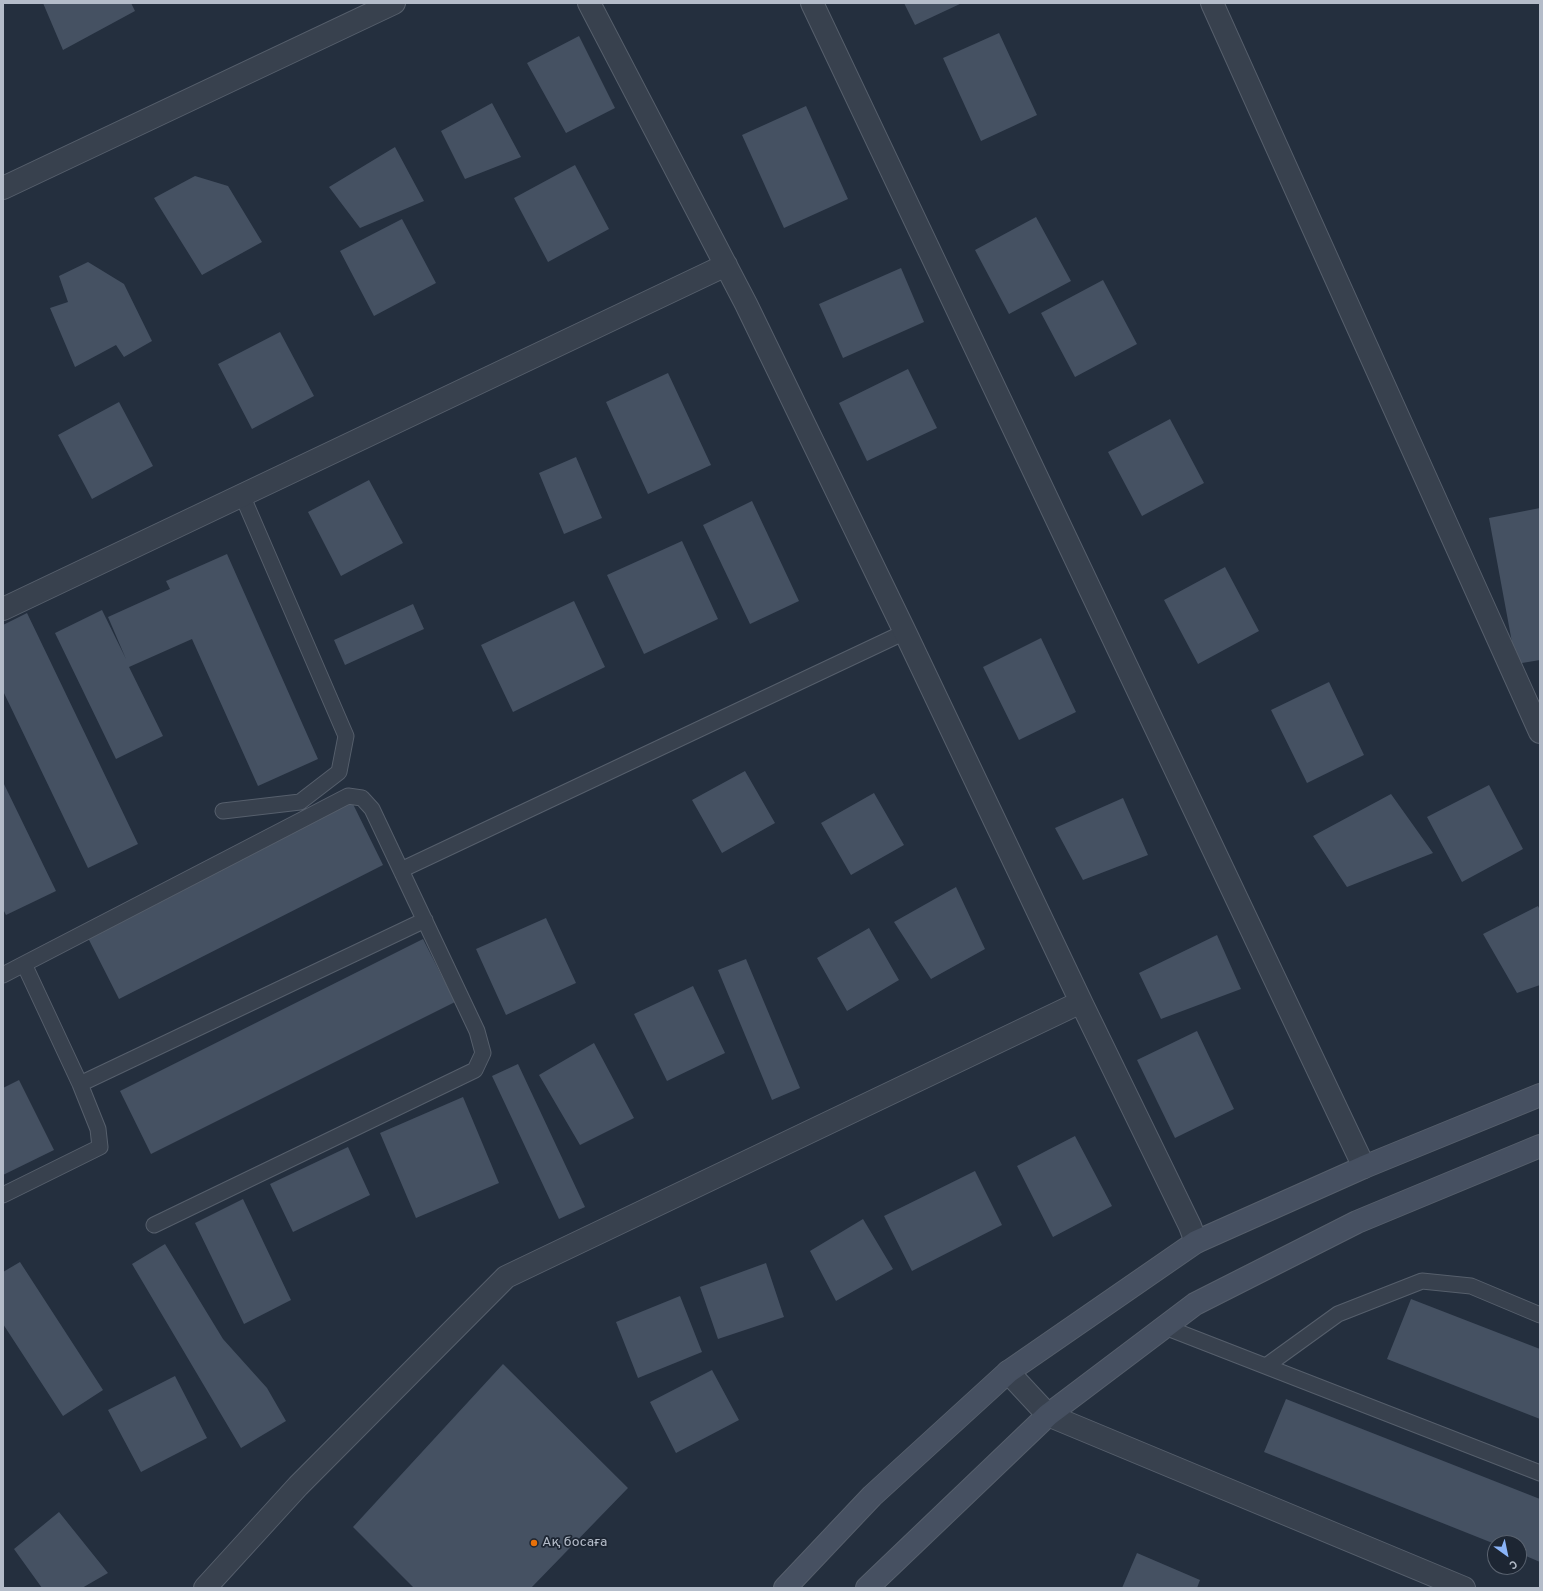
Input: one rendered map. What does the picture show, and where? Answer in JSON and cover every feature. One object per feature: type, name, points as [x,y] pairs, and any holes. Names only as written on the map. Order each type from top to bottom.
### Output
[{"type":"main road","points":[[785,1588],[872,1496],[1008,1372],[1196,1242],[1364,1167],[1540,1095]]},
{"type":"main road","points":[[867,1588],[1048,1415],[1195,1304],[1356,1222],[1540,1146]]},
{"type":"street","points":[[3,188],[394,3]]},
{"type":"street","points":[[589,3],[726,265],[905,632],[1081,1002],[1190,1226],[1196,1242]]},
{"type":"street","points":[[812,3],[1364,1167]]},
{"type":"street","points":[[1212,3],[1540,732]]},
{"type":"street","points":[[3,609],[726,265]]},
{"type":"street","points":[[205,1588],[298,1486],[506,1277],[1081,1002]]},
{"type":"street","points":[[1008,1372],[1048,1415],[1464,1588]]},
{"type":"lane","points":[[223,811],[300,802],[339,772],[346,736],[242,495]]},
{"type":"lane","points":[[401,870],[905,632]]},
{"type":"lane","points":[[3,975],[348,796],[362,798],[372,809],[477,1031],[484,1053],[475,1070],[154,1225]]},
{"type":"lane","points":[[80,1084],[425,920]]},
{"type":"lane","points":[[3,1195],[100,1147],[98,1129],[80,1084],[24,964]]},
{"type":"lane","points":[[1266,1366],[1338,1314],[1422,1281],[1471,1286],[1540,1315]]},
{"type":"lane","points":[[1165,1326],[1540,1473]]},
{"type":"building","points":[[43,3],[131,3],[135,11],[63,50]]},
{"type":"building","points":[[904,3],[962,3],[915,25]]},
{"type":"building","points":[[999,33],[1037,115],[981,141],[943,58]]},
{"type":"building","points":[[579,36],[615,108],[566,133],[527,63]]},
{"type":"building","points":[[492,103],[521,157],[465,179],[441,131]]},
{"type":"building","points":[[806,106],[848,199],[784,228],[742,135]]},
{"type":"building","points":[[395,147],[424,201],[360,228],[329,187]]},
{"type":"building","points":[[575,165],[609,229],[548,262],[514,198]]},
{"type":"building","points":[[195,176],[228,186],[262,242],[202,275],[154,198]]},
{"type":"building","points":[[1036,217],[1071,281],[1009,314],[975,250]]},
{"type":"building","points":[[402,219],[436,283],[374,316],[340,251]]},
{"type":"building","points":[[88,262],[124,284],[152,341],[124,357],[116,345],[75,367],[50,308],[68,302],[59,276]]},
{"type":"building","points":[[901,268],[924,322],[843,358],[819,304]]},
{"type":"building","points":[[1103,280],[1137,344],[1075,377],[1041,313]]},
{"type":"building","points":[[280,332],[314,396],[252,429],[218,364]]},
{"type":"building","points":[[908,369],[937,428],[867,461],[839,403]]},
{"type":"building","points":[[668,373],[711,465],[648,494],[606,402]]},
{"type":"building","points":[[119,402],[153,466],[92,499],[58,435]]},
{"type":"building","points":[[1170,419],[1204,483],[1142,516],[1108,452]]},
{"type":"building","points":[[576,457],[602,518],[564,534],[539,473]]},
{"type":"building","points":[[369,480],[403,543],[341,576],[308,512]]},
{"type":"building","points":[[752,501],[799,601],[750,624],[703,525]]},
{"type":"building","points":[[1540,508],[1540,660],[1516,664],[1489,518]]},
{"type":"building","points":[[682,541],[718,619],[644,654],[607,575]]},
{"type":"building","points":[[227,554],[318,759],[258,786],[192,639],[129,667],[163,736],[116,759],[55,633],[102,610],[126,659],[108,617],[170,589],[166,581]]},
{"type":"building","points":[[1225,567],[1259,631],[1198,664],[1164,600]]},
{"type":"building","points":[[574,601],[605,667],[513,712],[481,645]]},
{"type":"building","points":[[413,604],[424,629],[345,665],[334,640]]},
{"type":"building","points":[[27,613],[138,844],[88,868],[3,691],[3,625]]},
{"type":"building","points":[[1041,638],[1076,712],[1019,740],[983,667]]},
{"type":"building","points":[[1329,682],[1364,755],[1307,783],[1271,710]]},
{"type":"building","points":[[745,771],[775,823],[722,853],[692,800]]},
{"type":"building","points":[[3,782],[56,891],[6,915],[3,909]]},
{"type":"building","points":[[1489,785],[1523,849],[1462,882],[1427,817]]},
{"type":"building","points":[[874,793],[904,845],[851,875],[821,823]]},
{"type":"building","points":[[1391,794],[1433,853],[1347,887],[1313,836]]},
{"type":"building","points":[[1123,798],[1148,855],[1083,880],[1055,828]]},
{"type":"building","points":[[352,802],[383,865],[119,999],[87,936]]},
{"type":"building","points":[[956,887],[985,949],[931,979],[894,922]]},
{"type":"building","points":[[1538,906],[1540,910],[1540,985],[1517,993],[1483,934]]},
{"type":"building","points":[[546,918],[576,983],[506,1015],[476,949]]},
{"type":"building","points":[[869,928],[899,980],[847,1011],[817,958]]},
{"type":"building","points":[[1217,935],[1241,989],[1161,1019],[1139,973]]},
{"type":"building","points":[[423,939],[455,1002],[151,1154],[120,1091]]},
{"type":"building","points":[[746,959],[800,1088],[772,1100],[718,970]]},
{"type":"building","points":[[693,986],[725,1053],[667,1081],[634,1014]]},
{"type":"building","points":[[1197,1031],[1234,1109],[1175,1138],[1137,1060]]},
{"type":"building","points":[[594,1043],[634,1118],[580,1145],[539,1075]]},
{"type":"building","points":[[518,1064],[585,1207],[559,1219],[492,1076]]},
{"type":"building","points":[[19,1080],[54,1150],[3,1175],[3,1088]]},
{"type":"building","points":[[463,1097],[499,1183],[416,1218],[380,1133]]},
{"type":"building","points":[[1075,1136],[1112,1206],[1053,1237],[1017,1166]]},
{"type":"building","points":[[348,1147],[370,1195],[293,1232],[270,1184]]},
{"type":"building","points":[[975,1171],[1002,1225],[912,1271],[884,1216]]},
{"type":"building","points":[[243,1199],[291,1300],[244,1324],[195,1223]]},
{"type":"building","points":[[863,1219],[893,1269],[836,1301],[810,1251]]},
{"type":"building","points":[[165,1244],[223,1339],[267,1388],[286,1421],[241,1448],[132,1264]]},
{"type":"building","points":[[20,1262],[103,1390],[63,1416],[3,1324],[3,1272]]},
{"type":"building","points":[[766,1263],[784,1317],[718,1339],[700,1287]]},
{"type":"building","points":[[680,1296],[702,1352],[638,1378],[616,1322]]},
{"type":"building","points":[[1411,1299],[1540,1349],[1540,1419],[1387,1359]]},
{"type":"building","points":[[503,1364],[628,1488],[531,1588],[414,1588],[353,1527]]},
{"type":"building","points":[[712,1370],[739,1420],[676,1453],[650,1402]]},
{"type":"building","points":[[175,1376],[207,1438],[141,1472],[108,1410]]},
{"type":"building","points":[[1286,1399],[1540,1499],[1540,1562],[1527,1556],[1527,1535],[1487,1535],[1487,1541],[1264,1452]]},
{"type":"building","points":[[59,1512],[108,1573],[82,1588],[42,1588],[14,1549]]},
{"type":"building","points":[[1137,1553],[1200,1580],[1197,1588],[1122,1588]]},
{"type":"place","name":"Ақ босаға","points":[[534,1543]]}]
